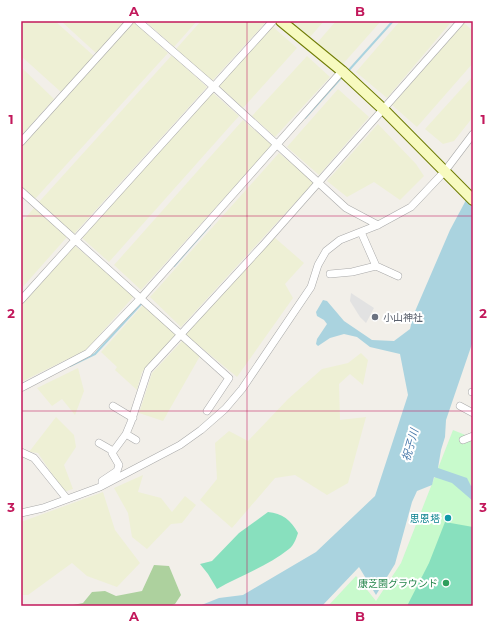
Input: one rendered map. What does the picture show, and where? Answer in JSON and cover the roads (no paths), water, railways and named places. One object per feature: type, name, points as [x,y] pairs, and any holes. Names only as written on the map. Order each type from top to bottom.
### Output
[{"type":"street","points":[[21,142],[130,21]]},
{"type":"street","points":[[138,21],[213,86],[346,208],[378,225]]},
{"type":"street","points":[[21,300],[273,21]]},
{"type":"street","points":[[281,21],[342,71],[384,109],[473,200]]},
{"type":"street","points":[[102,486],[102,481],[117,471],[119,465],[112,453],[126,434],[133,418],[148,370],[181,336],[462,21]]},
{"type":"street","points":[[21,388],[88,353],[141,298],[342,71]]},
{"type":"street","points":[[21,513],[102,486],[180,445],[201,430],[226,408],[242,389],[311,287],[318,265],[326,251],[340,240],[378,225],[411,207],[445,171],[473,134]]},
{"type":"street","points":[[21,191],[229,378],[207,411]]},
{"type":"street","points":[[361,232],[376,266]]},
{"type":"street","points":[[330,274],[352,272],[376,266],[398,276]]},
{"type":"street","points":[[114,406],[133,418]]},
{"type":"street","points":[[460,406],[473,413]]},
{"type":"street","points":[[126,434],[136,440]]},
{"type":"street","points":[[463,440],[473,436]]},
{"type":"street","points":[[99,443],[113,451]]},
{"type":"street","points":[[21,452],[34,458],[66,499]]},
{"type":"water","name":"祝子川","points":[[473,187],[473,341],[446,420],[445,437],[438,468],[467,478],[471,486],[473,485],[473,501],[452,483],[434,477],[432,485],[417,491],[412,502],[395,564],[376,595],[359,567],[322,606],[199,606],[219,598],[243,595],[316,552],[375,496],[408,395],[400,354],[370,347],[357,337],[344,334],[330,338],[318,346],[316,344],[317,339],[327,324],[324,320],[317,316],[316,312],[323,300],[327,301],[344,321],[372,340],[394,341],[410,329],[413,316],[450,230]]},
{"type":"waterway","points":[[349,70],[393,21]]},
{"type":"waterway","points":[[305,118],[341,78]]},
{"type":"waterway","points":[[174,266],[210,225]]},
{"type":"waterway","points":[[70,366],[95,354],[142,303]]},
{"type":"place","name":"小山神社","points":[[375,317]]},
{"type":"place","name":"思恩塔","points":[[448,518]]},
{"type":"place","name":"康芝園グラウンド","points":[[446,583]]}]
